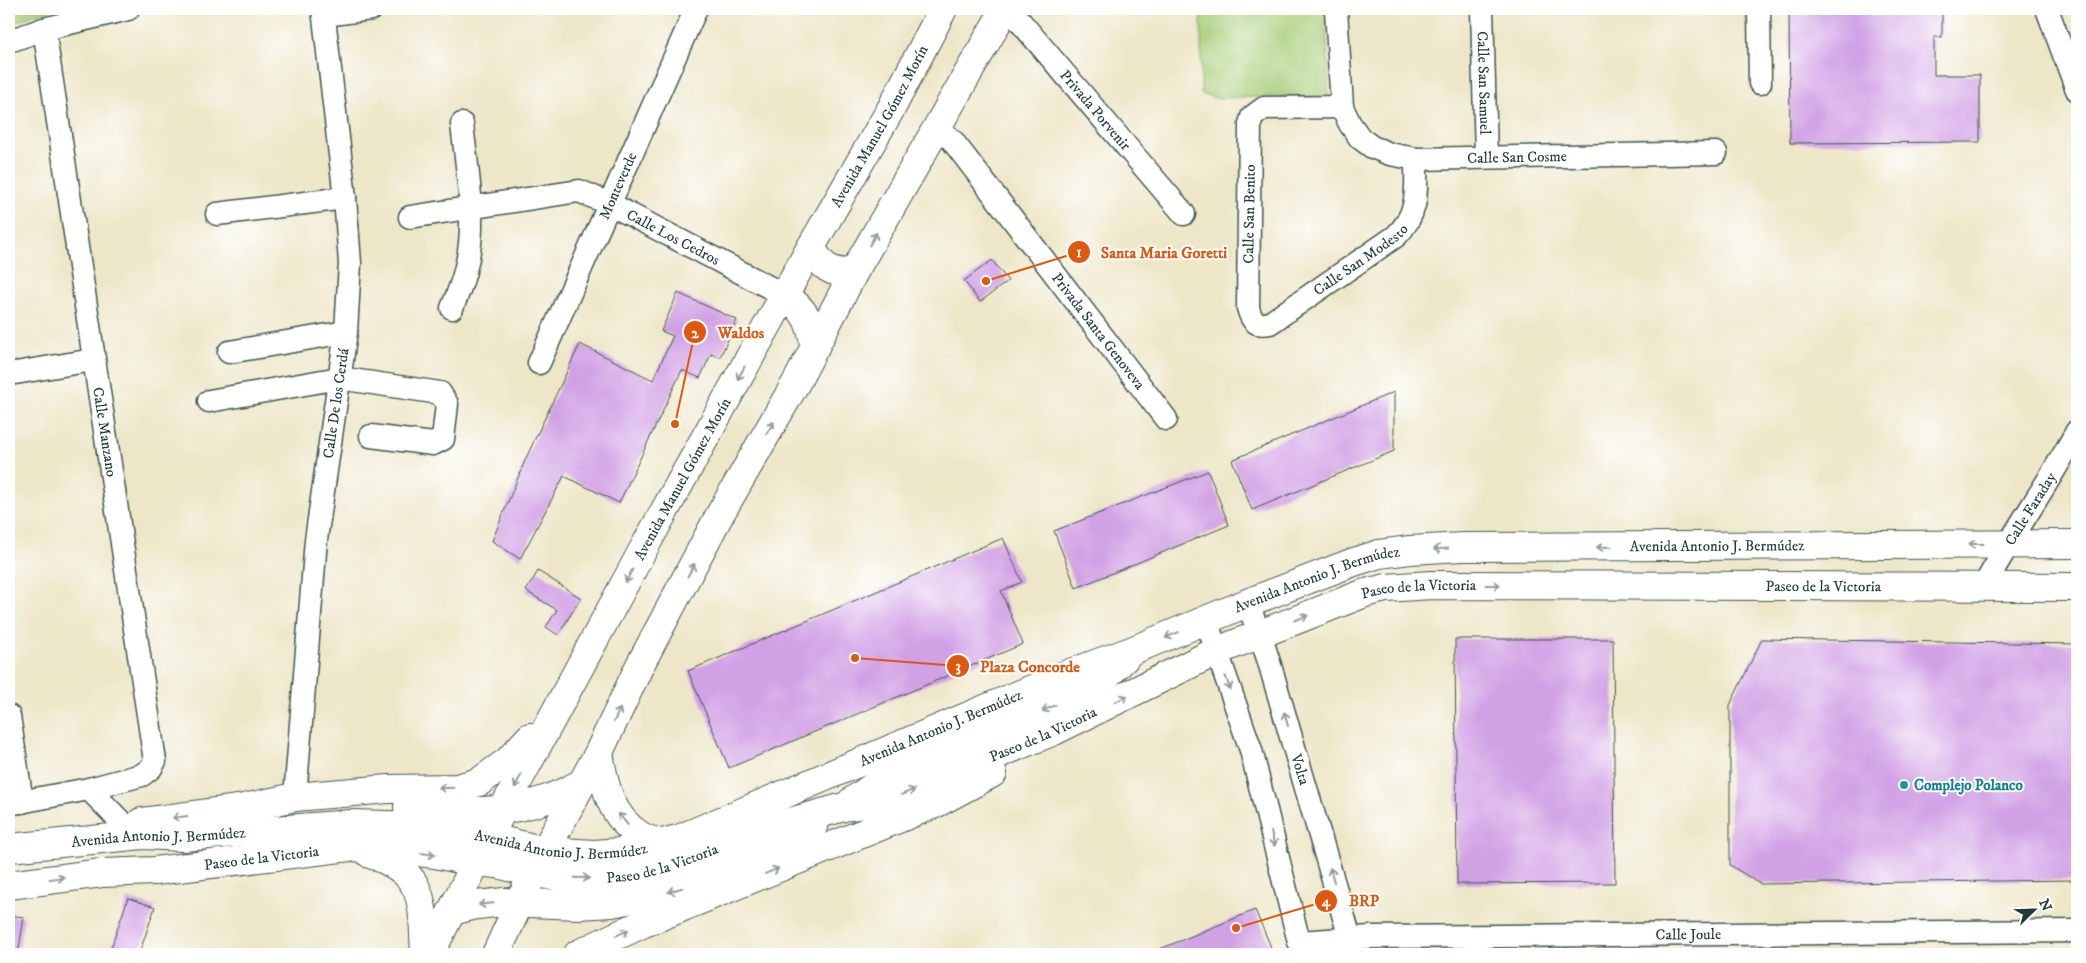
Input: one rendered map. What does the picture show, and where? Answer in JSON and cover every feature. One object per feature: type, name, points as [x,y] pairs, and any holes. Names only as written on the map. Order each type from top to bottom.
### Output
[{"type":"main road","name":"Avenida Manuel Gómez Morín","points":[[430,954],[474,862],[563,697],[784,295],[892,107],[943,9]]},
{"type":"main road","points":[[496,954],[540,862],[580,784],[599,752],[640,665],[719,516],[797,381],[854,272],[1005,9]]},
{"type":"main road","points":[[811,247],[818,260],[830,271],[844,274],[854,272]]},
{"type":"main road","points":[[784,295],[800,306],[804,312],[811,328],[814,347]]},
{"type":"main road","name":"Avenida Antonio J. Bermúdez","points":[[9,848],[143,835],[183,837],[351,824],[388,823],[421,826],[488,837],[540,862],[634,852],[664,844],[1070,673],[1131,652],[1247,603],[1379,554],[1463,547],[2077,544]]},
{"type":"main road","name":"Paseo de la Victoria","points":[[9,885],[102,873],[155,870],[349,848],[401,850],[496,864],[540,862],[568,878],[605,878],[636,875],[667,867],[779,825],[844,807],[880,802],[1054,731],[1217,651],[1366,593],[1408,586],[2077,586]]},
{"type":"main road","points":[[452,911],[477,905],[521,902],[579,905],[612,903],[673,891],[710,878],[802,834],[884,779],[1079,696],[1095,687],[1131,652]]},
{"type":"main road","points":[[9,833],[123,824],[244,808],[295,797],[388,789],[457,788],[479,782],[508,761],[563,697]]},
{"type":"main road","points":[[578,954],[644,923],[937,803],[1011,764],[1054,731]]},
{"type":"main road","points":[[599,752],[605,787],[612,806],[628,826],[642,837],[664,844]]},
{"type":"main road","points":[[102,873],[146,857],[183,837],[259,818],[321,810],[380,806],[456,811],[502,810],[523,807],[557,797],[580,784]]},
{"type":"main road","points":[[349,848],[389,861],[402,868],[412,881],[419,894],[425,954]]},
{"type":"street","points":[[9,41],[44,29],[128,9]]},
{"type":"street","points":[[324,12],[371,9]]},
{"type":"street","name":"Monteverde","points":[[539,363],[696,9]]},
{"type":"street","name":"Privada Porvenir","points":[[1005,9],[1018,19],[1184,214]]},
{"type":"street","points":[[1336,9],[1342,107]]},
{"type":"street","name":"Calle San Samuel","points":[[1482,9],[1486,157]]},
{"type":"street","points":[[1759,9],[1760,83]]},
{"type":"street","points":[[2047,9],[2077,90]]},
{"type":"street","name":"Calle De los Cerdá","points":[[295,797],[316,540],[346,332],[350,263],[345,198],[324,12]]},
{"type":"street","name":"Calle Manzano","points":[[16,803],[88,790],[142,775],[155,761],[44,29]]},
{"type":"street","name":"Calle San Benito","points":[[1255,323],[1250,317],[1248,308],[1250,124],[1252,117],[1264,108],[1342,107]]},
{"type":"street","name":"Calle San Cosme","points":[[1342,107],[1350,124],[1360,138],[1372,147],[1390,154],[1416,159],[1716,152]]},
{"type":"street","points":[[452,308],[465,272],[469,254],[471,208],[462,124]]},
{"type":"street","name":"Privada Santa Genoveva","points":[[937,128],[952,140],[1166,419]]},
{"type":"street","name":"Calle San Modesto","points":[[1255,323],[1262,325],[1270,323],[1396,236],[1406,227],[1416,202],[1416,159]]},
{"type":"street","name":"Calle Los Cedros","points":[[410,217],[580,191],[610,204],[784,295]]},
{"type":"street","points":[[216,214],[345,198]]},
{"type":"street","points":[[229,352],[346,332]]},
{"type":"street","points":[[9,374],[94,360]]},
{"type":"street","points":[[209,401],[339,378],[440,393],[447,404],[443,439],[433,444],[371,436]]},
{"type":"street","name":"Calle Faraday","points":[[1984,586],[2008,544],[2052,476],[2077,431]]},
{"type":"street","name":"Volta","points":[[1247,603],[1260,634],[1350,938]]},
{"type":"street","points":[[1206,620],[1217,651]]},
{"type":"street","name":"Calle Joule","points":[[1217,651],[1251,750],[1299,942],[1350,938],[2077,931]]},
{"type":"street","points":[[9,716],[16,803]]},
{"type":"street","points":[[88,790],[123,824]]},
{"type":"green space","points":[[9,9],[53,9],[9,24]]},
{"type":"green space","points":[[1201,9],[1326,9],[1329,96],[1216,98],[1201,94]]},
{"type":"building","points":[[1789,9],[1942,9],[1942,37],[1934,37],[1934,75],[1980,75],[1980,142],[1790,143]]},
{"type":"building","points":[[992,260],[1008,281],[980,302],[964,281]]},
{"type":"building","points":[[678,293],[737,320],[720,357],[711,354],[700,378],[682,370],[619,503],[564,476],[520,559],[492,541],[526,458],[580,344],[653,380],[673,336],[661,331]]},
{"type":"building","points":[[1394,392],[1394,451],[1252,510],[1232,460]]},
{"type":"building","points":[[1208,471],[1229,525],[1076,588],[1054,531]]},
{"type":"building","points":[[1003,538],[1022,582],[1001,591],[1023,644],[729,768],[688,671]]},
{"type":"building","points":[[538,571],[581,598],[558,635],[546,627],[557,610],[526,591]]},
{"type":"building","points":[[1455,639],[1613,639],[1615,883],[1457,884]]},
{"type":"building","name":"Complejo Polanco","points":[[1762,639],[2077,644],[2077,880],[1760,884],[1730,865],[1730,705]]},
{"type":"building","points":[[128,898],[155,907],[139,954],[109,954]]},
{"type":"building","points":[[1255,910],[1271,947],[1253,954],[1148,954]]},
{"type":"building","points":[[9,915],[24,917],[18,954],[9,954]]},
{"type":"place","name":"Santa Maria Goretti","points":[[986,281]]},
{"type":"place","name":"Waldos","points":[[675,424]]},
{"type":"place","name":"Plaza Concorde","points":[[855,658]]},
{"type":"place","name":"Complejo Polanco","points":[[1904,785]]},
{"type":"place","name":"BRP","points":[[1236,928]]}]
